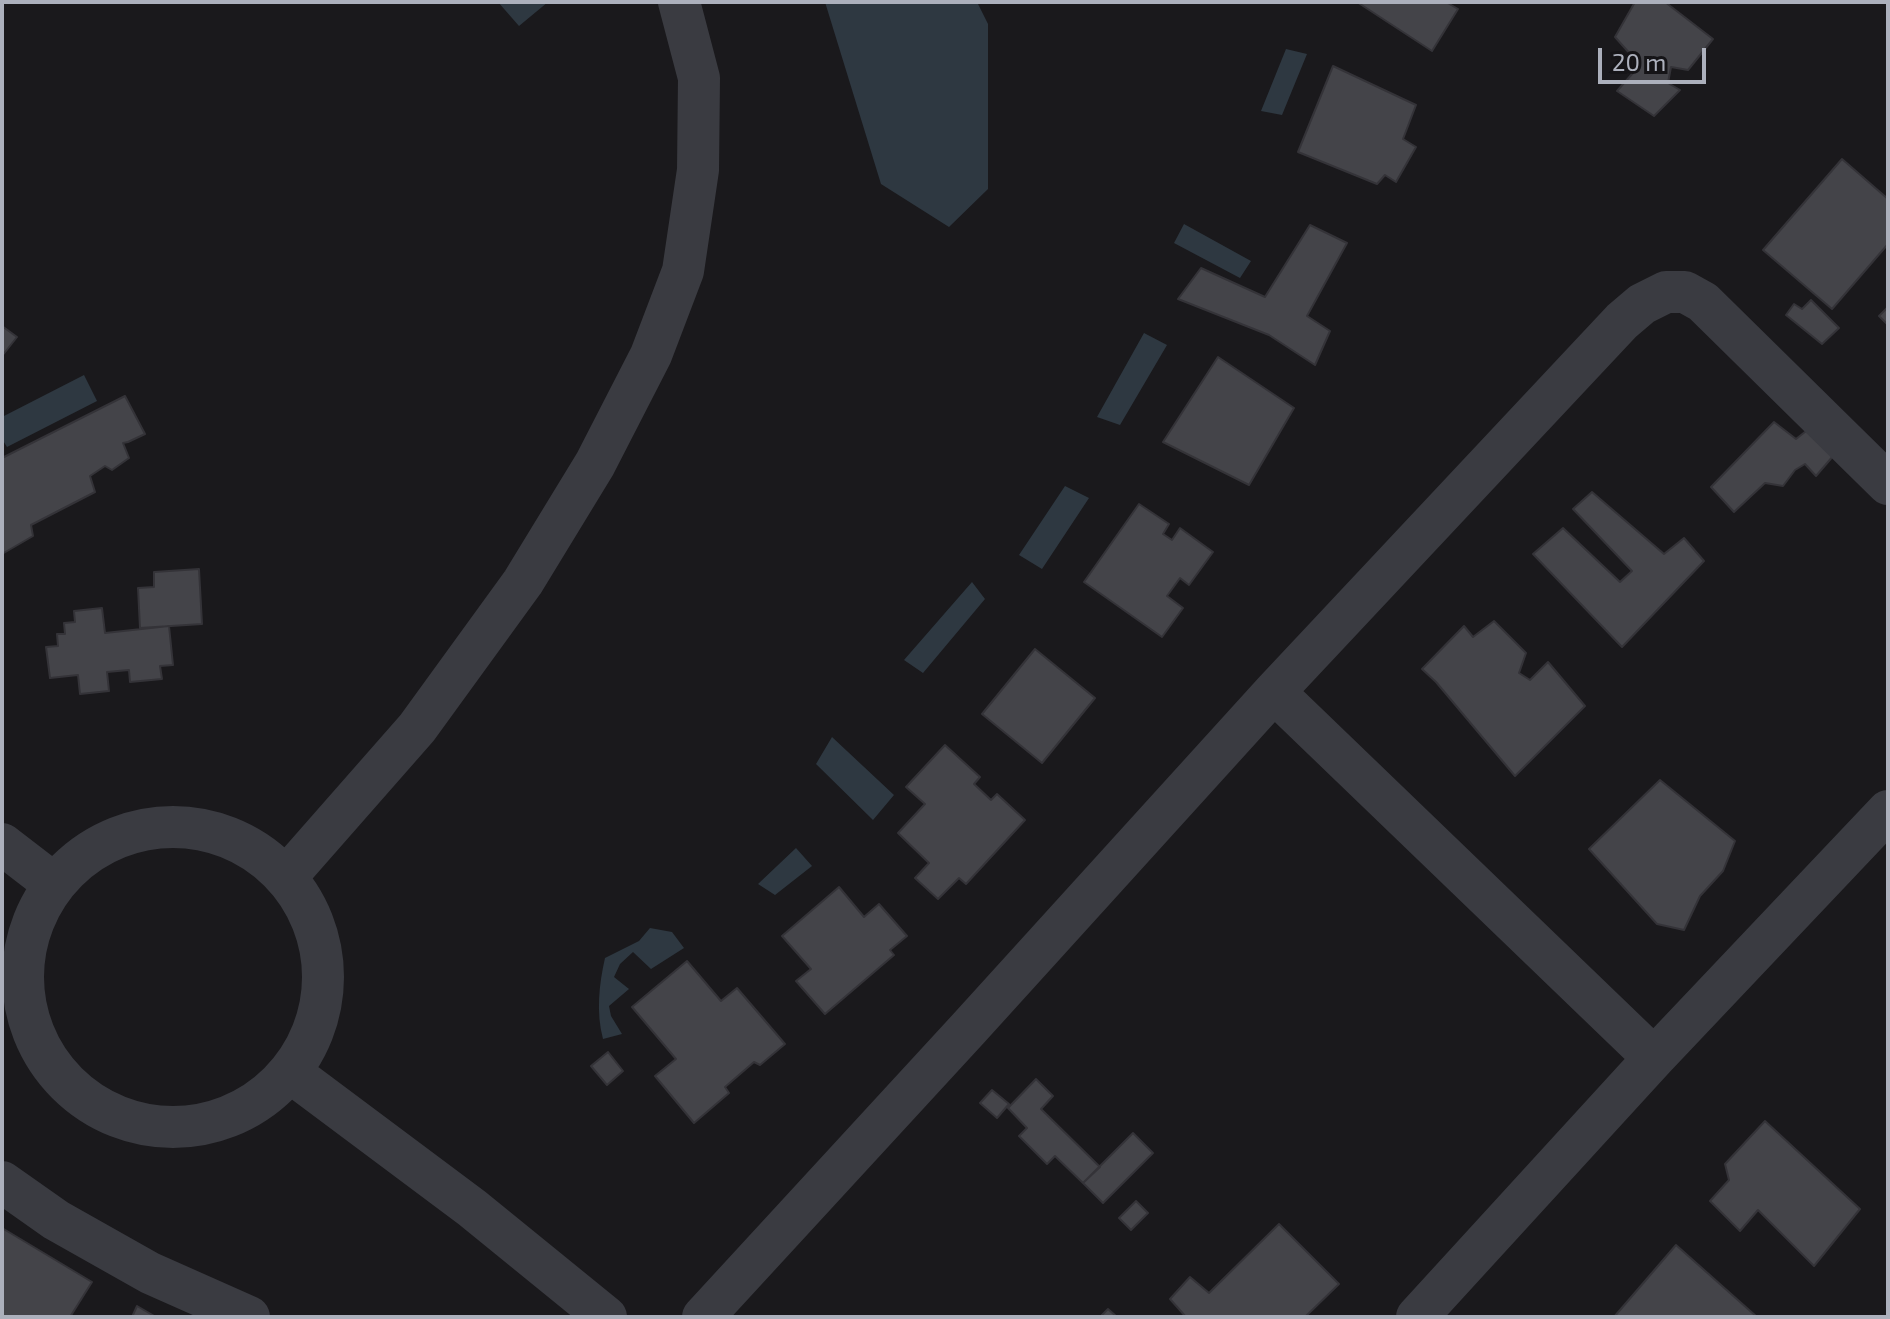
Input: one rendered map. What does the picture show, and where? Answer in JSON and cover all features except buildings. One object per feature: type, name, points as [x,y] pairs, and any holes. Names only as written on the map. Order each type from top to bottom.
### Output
[{"type":"street","points":[[287,876],[417,728],[523,582],[595,464],[651,355],[683,271],[698,170],[699,78],[679,2]]},
{"type":"street","points":[[703,1317],[1274,692],[1622,321],[1642,304],[1666,292],[1685,292],[1703,302],[1888,484]]},
{"type":"street","points":[[1274,692],[1654,1058]]},
{"type":"street","points":[[1417,1317],[1654,1058],[1888,811]]},
{"type":"street","points":[[168,826],[212,831],[253,848],[287,876],[310,911],[323,952],[323,995],[313,1036],[290,1072],[254,1104],[210,1124],[162,1128],[115,1117],[74,1092],[43,1055],[14,1011],[32,923],[54,884],[86,854],[125,834],[168,826]]},
{"type":"street","points":[[2,844],[54,884]]},
{"type":"street","points":[[290,1072],[472,1208],[606,1317]]},
{"type":"street","points":[[2,1182],[56,1220],[150,1273],[249,1317]]},
{"type":"shaded area","points":[[498,2],[548,2],[519,26]]},
{"type":"shaded area","points":[[825,2],[977,2],[988,24],[988,189],[949,227],[881,184]]},
{"type":"shaded area","points":[[1286,49],[1307,54],[1282,115],[1261,111]]},
{"type":"shaded area","points":[[1184,224],[1251,261],[1240,278],[1174,243]]},
{"type":"shaded area","points":[[1144,333],[1167,345],[1120,425],[1097,417]]},
{"type":"shaded area","points":[[84,375],[97,401],[7,447],[2,439],[2,417]]},
{"type":"shaded area","points":[[1065,486],[1089,498],[1042,569],[1019,555]]},
{"type":"shaded area","points":[[972,582],[985,599],[923,673],[904,660]]},
{"type":"shaded area","points":[[832,737],[894,795],[873,820],[816,764]]},
{"type":"shaded area","points":[[796,848],[812,866],[775,895],[758,884]]},
{"type":"shaded area","points":[[650,928],[672,932],[684,948],[651,969],[633,952],[620,964],[614,977],[629,989],[609,1006],[622,1034],[603,1039],[599,998],[605,958],[639,941]]}]
